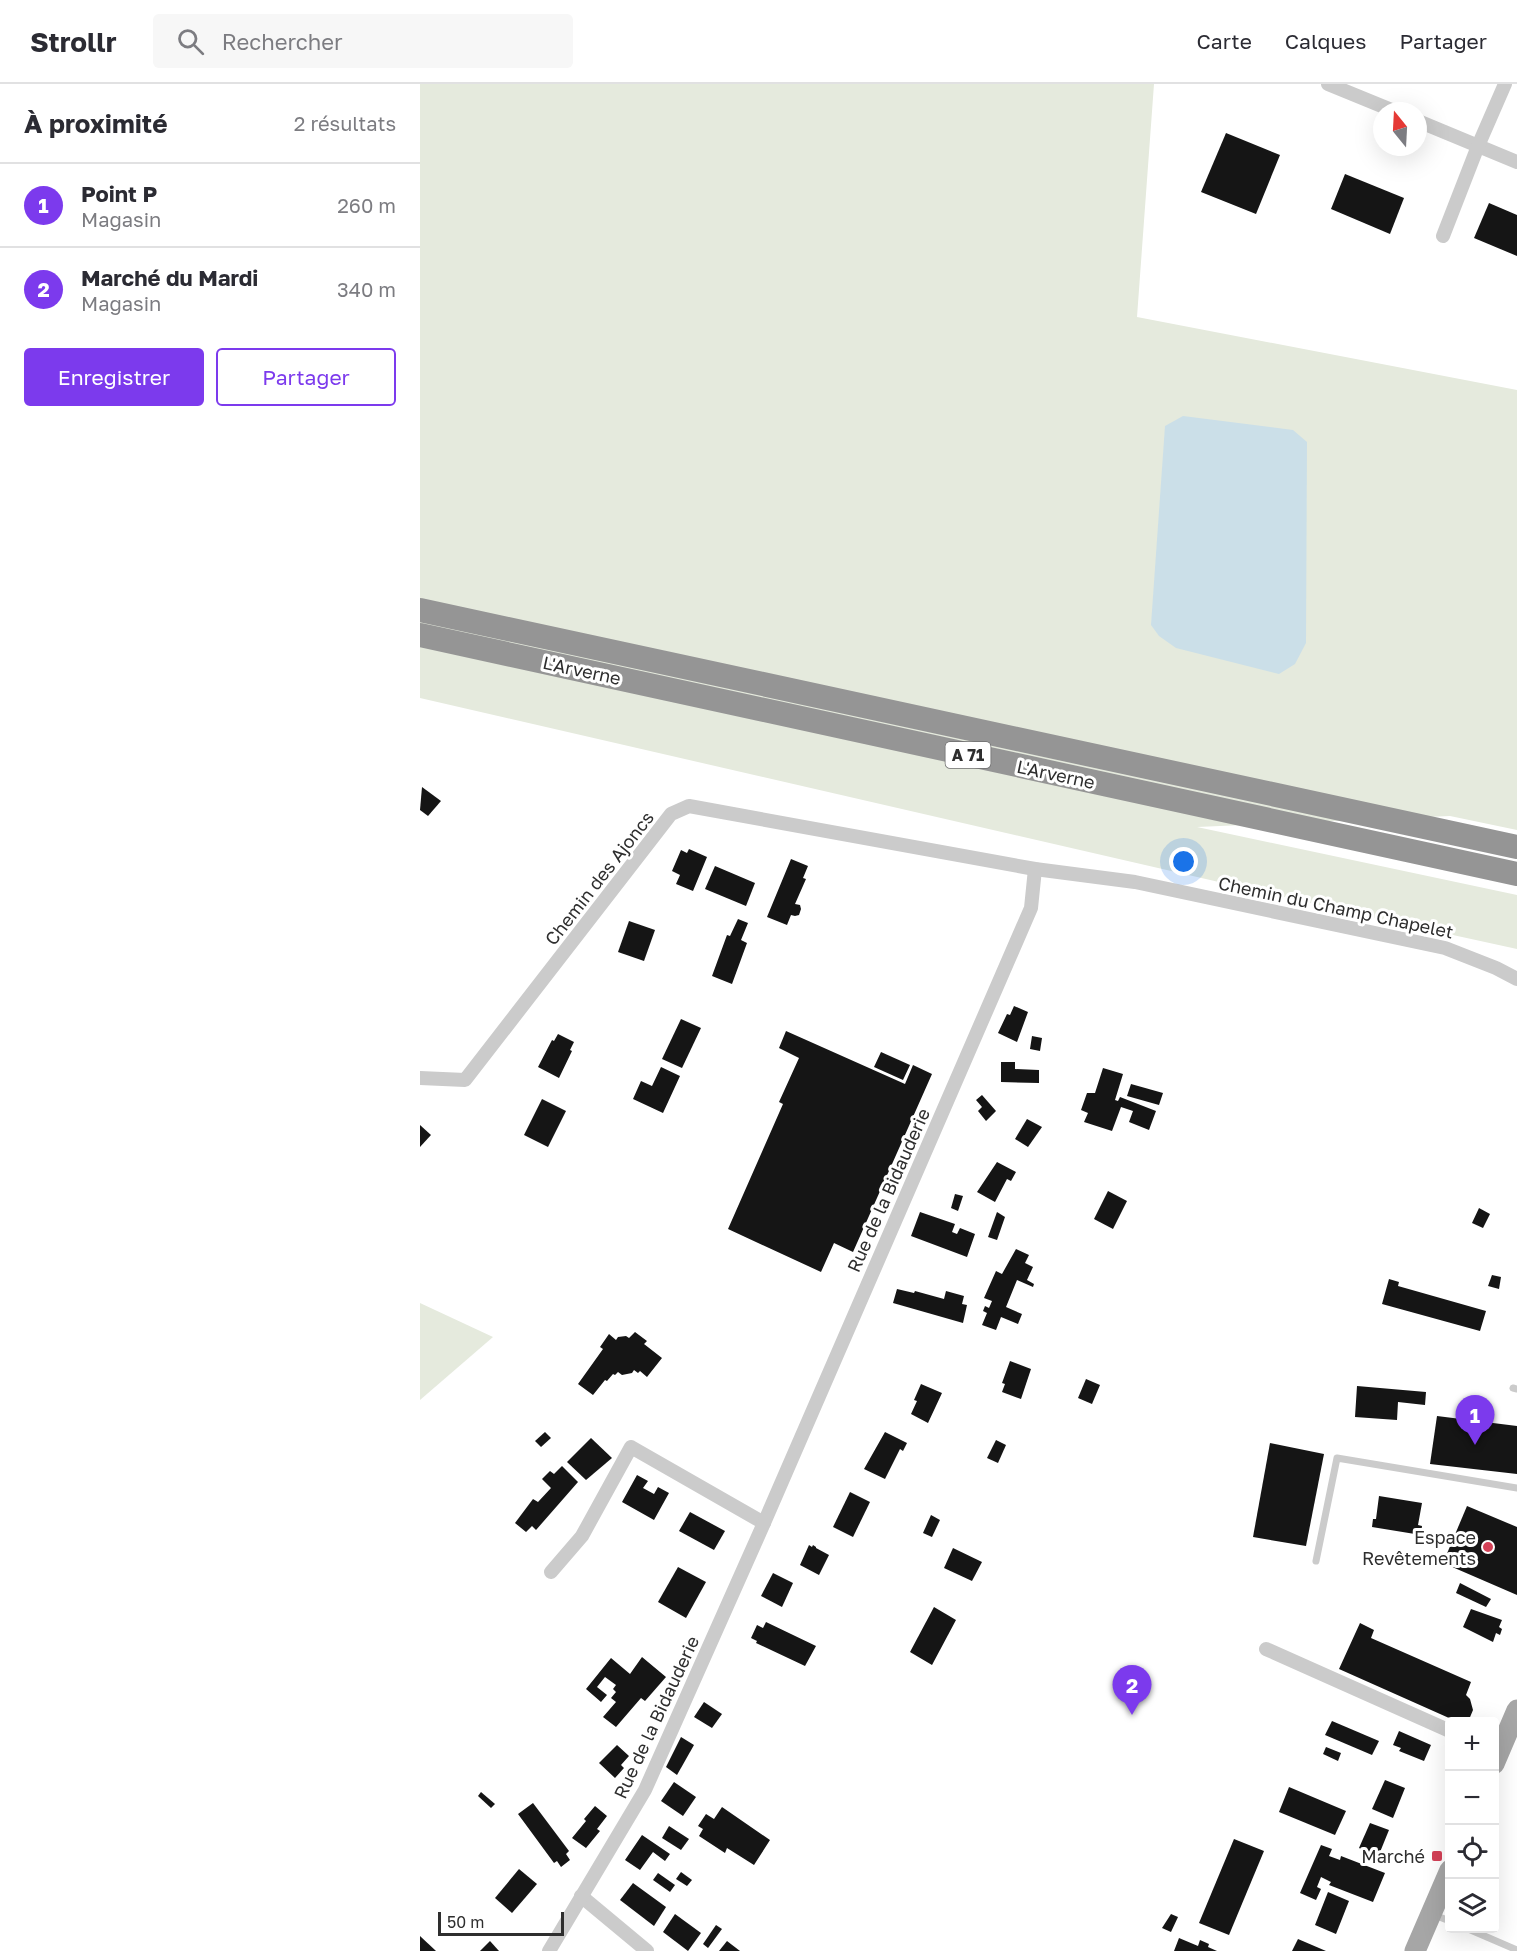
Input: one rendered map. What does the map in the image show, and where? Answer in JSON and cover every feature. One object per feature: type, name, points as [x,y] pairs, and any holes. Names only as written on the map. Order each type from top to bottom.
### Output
[{"type":"highway","name":"L'Arverne","points":[[420,610],[1517,847]]},
{"type":"highway","name":"L'Arverne","points":[[420,635],[1517,874]]},
{"type":"main road","points":[[1499,1750],[1517,1710]]},
{"type":"main road","points":[[1415,1951],[1441,1918],[1448,1879]]},
{"type":"street","points":[[1328,84],[1373,102]]},
{"type":"street","points":[[1443,236],[1505,84]]},
{"type":"street","points":[[1427,125],[1517,162]]},
{"type":"street","name":"Chemin des Ajoncs","points":[[420,1078],[465,1080],[671,814],[689,806],[1035,868]]},
{"type":"street","name":"Chemin du Champ Chapelet","points":[[1035,868],[1135,882],[1445,948],[1496,968],[1517,980]]},
{"type":"street","name":"Rue de la Bidauderie","points":[[549,1951],[645,1790],[764,1523],[1031,908],[1035,868]]},
{"type":"street","points":[[551,1572],[582,1536],[632,1447],[764,1523]]},
{"type":"street","points":[[1266,1649],[1445,1729]]},
{"type":"street","points":[[581,1896],[647,1951]]},
{"type":"lane","points":[[1316,1561],[1336,1458],[1517,1488]]},
{"type":"lane","points":[[1476,1933],[1517,1950]]},
{"type":"shaded area","points":[[420,84],[1154,84],[1137,317],[1517,390],[1517,830],[1450,816],[1197,827],[1517,895],[1517,949],[420,698]]},
{"type":"shaded area","points":[[420,1303],[493,1337],[420,1400]]},
{"type":"water","points":[[1183,416],[1293,430],[1307,442],[1306,643],[1295,664],[1279,674],[1176,648],[1159,636],[1151,625],[1165,426]]},
{"type":"building","points":[[1226,133],[1280,155],[1256,214],[1201,192]]},
{"type":"building","points":[[1345,174],[1404,198],[1390,234],[1331,209]]},
{"type":"building","points":[[1489,203],[1517,215],[1517,256],[1474,238]]},
{"type":"building","points":[[422,787],[441,801],[428,816],[420,810]]},
{"type":"building","points":[[689,849],[707,857],[693,891],[676,884],[680,875],[672,871],[681,850],[687,853]]},
{"type":"building","points":[[791,859],[808,866],[803,878],[806,879],[795,904],[800,905],[799,915],[791,915],[787,925],[767,917]]},
{"type":"building","points":[[715,866],[755,883],[746,906],[705,889]]},
{"type":"building","points":[[738,919],[748,923],[741,940],[747,943],[732,984],[712,976],[727,935],[730,936]]},
{"type":"building","points":[[629,921],[655,930],[644,961],[618,952]]},
{"type":"building","points":[[1014,1006],[1028,1012],[1017,1042],[998,1033],[1007,1014],[1010,1015]]},
{"type":"building","points":[[681,1019],[701,1028],[682,1068],[662,1059]]},
{"type":"building","points":[[786,1031],[905,1084],[913,1065],[932,1074],[853,1252],[834,1243],[821,1272],[728,1229],[783,1104],[779,1102],[799,1058],[779,1048]]},
{"type":"building","points":[[558,1034],[574,1042],[559,1078],[538,1067],[552,1040],[554,1041]]},
{"type":"building","points":[[1032,1036],[1042,1038],[1040,1051],[1030,1049]]},
{"type":"building","points":[[881,1052],[910,1065],[903,1080],[874,1067]]},
{"type":"building","points":[[1001,1062],[1015,1062],[1015,1069],[1039,1070],[1039,1083],[1001,1082]]},
{"type":"building","points":[[661,1067],[680,1076],[663,1113],[633,1099],[641,1081],[652,1086]]},
{"type":"building","points":[[1103,1068],[1123,1074],[1115,1100],[1118,1101],[1120,1097],[1156,1111],[1149,1130],[1129,1122],[1133,1111],[1121,1107],[1112,1131],[1084,1122],[1088,1113],[1081,1110],[1087,1093],[1095,1093]]},
{"type":"building","points":[[1131,1084],[1163,1093],[1159,1105],[1127,1096]]},
{"type":"building","points":[[982,1095],[996,1111],[986,1121],[978,1111],[982,1107],[976,1100]]},
{"type":"building","points":[[542,1099],[566,1111],[548,1147],[524,1135]]},
{"type":"building","points":[[1027,1119],[1042,1127],[1028,1147],[1015,1139]]},
{"type":"building","points":[[420,1125],[431,1135],[420,1147]]},
{"type":"building","points":[[997,1162],[1016,1172],[1011,1181],[1007,1179],[995,1202],[977,1192]]},
{"type":"building","points":[[1108,1191],[1127,1201],[1113,1229],[1094,1219]]},
{"type":"building","points":[[955,1194],[963,1196],[958,1211],[951,1208]]},
{"type":"building","points":[[1479,1208],[1490,1214],[1483,1228],[1472,1223]]},
{"type":"building","points":[[920,1212],[955,1224],[952,1232],[957,1234],[960,1228],[975,1234],[967,1257],[911,1236]]},
{"type":"building","points":[[997,1212],[1005,1217],[997,1240],[988,1237]]},
{"type":"building","points":[[1016,1249],[1029,1255],[1025,1263],[1033,1267],[1027,1280],[1034,1284],[1033,1287],[1017,1280],[1006,1307],[1022,1314],[1018,1324],[1001,1317],[996,1330],[982,1325],[987,1313],[983,1311],[985,1306],[989,1308],[992,1301],[984,1298],[996,1271],[1002,1274]]},
{"type":"building","points":[[1492,1275],[1501,1277],[1499,1289],[1488,1286]]},
{"type":"building","points":[[1389,1279],[1399,1282],[1398,1286],[1486,1311],[1480,1331],[1382,1304]]},
{"type":"building","points":[[897,1289],[944,1299],[946,1291],[964,1296],[962,1304],[967,1305],[963,1323],[893,1303]]},
{"type":"building","points":[[635,1332],[647,1341],[644,1344],[662,1358],[647,1377],[640,1371],[638,1373],[634,1370],[632,1373],[622,1375],[618,1372],[607,1381],[605,1380],[593,1395],[578,1384],[603,1349],[600,1347],[609,1334],[616,1340],[618,1337],[629,1338]]},
{"type":"building","points":[[1010,1361],[1031,1369],[1021,1399],[1002,1392],[1005,1384],[1002,1383]]},
{"type":"building","points":[[1086,1379],[1100,1385],[1092,1404],[1078,1398]]},
{"type":"building","points":[[921,1384],[942,1393],[928,1423],[911,1414]]},
{"type":"building","points":[[1357,1386],[1426,1392],[1425,1405],[1398,1402],[1397,1420],[1355,1417]]},
{"type":"building","points":[[1437,1416],[1517,1426],[1517,1474],[1430,1464]]},
{"type":"building","points":[[545,1432],[551,1438],[541,1447],[535,1441]]},
{"type":"building","points":[[885,1432],[907,1443],[903,1451],[900,1449],[885,1479],[864,1469]]},
{"type":"building","points":[[591,1438],[612,1458],[586,1480],[567,1462]]},
{"type":"building","points":[[996,1440],[1006,1445],[998,1463],[987,1458]]},
{"type":"building","points":[[1270,1443],[1324,1454],[1306,1546],[1253,1537]]},
{"type":"building","points":[[562,1466],[578,1482],[536,1530],[532,1526],[526,1532],[515,1523],[533,1499],[538,1502],[551,1488],[542,1479],[550,1471],[554,1474]]},
{"type":"building","points":[[637,1475],[648,1481],[643,1488],[654,1494],[658,1487],[669,1493],[654,1520],[622,1502]]},
{"type":"building","points":[[850,1492],[870,1502],[853,1537],[833,1527]]},
{"type":"building","points":[[1379,1496],[1422,1503],[1418,1525],[1422,1526],[1421,1535],[1372,1527],[1373,1519],[1376,1519]]},
{"type":"building","name":"Espace Revêtements","points":[[1467,1506],[1517,1527],[1517,1595],[1443,1563]]},
{"type":"building","points":[[690,1512],[725,1531],[714,1550],[679,1531]]},
{"type":"building","points":[[931,1515],[940,1520],[932,1537],[923,1533]]},
{"type":"building","points":[[809,1545],[829,1555],[819,1575],[800,1565]]},
{"type":"building","points":[[953,1548],[982,1562],[972,1581],[944,1568]]},
{"type":"building","points":[[678,1567],[706,1582],[686,1618],[658,1602]]},
{"type":"building","points":[[773,1573],[793,1583],[782,1607],[761,1596]]},
{"type":"building","points":[[1460,1583],[1491,1599],[1486,1607],[1456,1593]]},
{"type":"building","points":[[934,1607],[956,1620],[932,1665],[910,1652]]},
{"type":"building","points":[[1471,1609],[1502,1620],[1499,1627],[1502,1629],[1500,1635],[1496,1633],[1493,1642],[1463,1627]]},
{"type":"building","points":[[766,1622],[816,1646],[805,1666],[756,1643],[757,1641],[751,1638],[757,1625],[763,1628]]},
{"type":"building","points":[[1360,1623],[1374,1630],[1371,1638],[1471,1682],[1466,1695],[1470,1699],[1473,1710],[1470,1717],[1447,1717],[1339,1669]]},
{"type":"building","points":[[642,1657],[666,1677],[645,1701],[641,1698],[616,1727],[603,1717],[616,1702],[611,1698],[616,1692],[613,1689],[616,1685],[605,1677],[597,1687],[607,1695],[601,1702],[586,1689],[611,1658],[630,1674]]},
{"type":"building","points":[[704,1702],[722,1714],[712,1728],[694,1717]]},
{"type":"building","points":[[1332,1721],[1379,1741],[1372,1755],[1325,1735]]},
{"type":"building","points":[[1399,1731],[1431,1745],[1424,1761],[1399,1751],[1401,1748],[1393,1745]]},
{"type":"building","points":[[681,1737],[694,1745],[677,1775],[666,1767]]},
{"type":"building","points":[[617,1745],[629,1756],[621,1765],[624,1768],[615,1778],[599,1763]]},
{"type":"building","points":[[1326,1747],[1341,1753],[1338,1761],[1323,1754]]},
{"type":"building","points":[[1385,1780],[1405,1788],[1393,1818],[1372,1809]]},
{"type":"building","points":[[674,1782],[696,1797],[683,1816],[661,1801]]},
{"type":"building","points":[[1289,1787],[1346,1811],[1335,1835],[1279,1812]]},
{"type":"building","points":[[481,1792],[495,1804],[491,1808],[478,1796]]},
{"type":"building","points":[[533,1803],[569,1851],[566,1854],[570,1860],[561,1867],[557,1861],[554,1863],[518,1814]]},
{"type":"building","points":[[595,1806],[607,1816],[597,1829],[600,1831],[586,1848],[572,1838]]},
{"type":"building","points":[[722,1807],[770,1840],[754,1865],[727,1848],[725,1853],[699,1836],[703,1829],[698,1826],[706,1814],[714,1819]]},
{"type":"building","points":[[1370,1823],[1389,1830],[1378,1857],[1359,1848]]},
{"type":"building","points":[[669,1826],[689,1839],[681,1850],[662,1838]]},
{"type":"building","points":[[642,1835],[670,1854],[665,1861],[653,1852],[640,1870],[625,1860]]},
{"type":"building","points":[[1234,1839],[1264,1851],[1229,1935],[1199,1923]]},
{"type":"building","points":[[1321,1845],[1332,1849],[1329,1856],[1340,1860],[1341,1856],[1385,1873],[1373,1902],[1329,1885],[1331,1882],[1321,1877],[1317,1887],[1321,1889],[1316,1900],[1300,1893]]},
{"type":"building","points":[[519,1869],[537,1884],[512,1913],[495,1898]]},
{"type":"building","points":[[681,1872],[692,1880],[687,1886],[676,1879]]},
{"type":"building","points":[[658,1873],[675,1885],[670,1892],[653,1880]]},
{"type":"building","points":[[633,1883],[666,1907],[654,1926],[620,1900]]},
{"type":"building","points":[[1328,1892],[1349,1901],[1336,1934],[1315,1925]]},
{"type":"building","points":[[675,1914],[701,1933],[688,1951],[663,1932]]},
{"type":"building","points":[[1171,1914],[1178,1917],[1171,1932],[1162,1928]]},
{"type":"building","points":[[716,1925],[722,1929],[708,1948],[703,1944]]},
{"type":"building","points":[[420,1936],[436,1951],[420,1951]]},
{"type":"building","points":[[1179,1938],[1198,1946],[1200,1940],[1217,1951],[1174,1951]]},
{"type":"building","points":[[1298,1939],[1326,1951],[1292,1951]]},
{"type":"building","points":[[490,1941],[499,1951],[480,1951]]},
{"type":"building","points":[[727,1941],[740,1951],[719,1951]]},
{"type":"place","name":"Point P","points":[[1475,1445]]},
{"type":"place","name":"Espace Revêtements","points":[[1488,1547]]},
{"type":"place","name":"Marché du Mardi","points":[[1132,1715]]},
{"type":"place","name":"Marché","points":[[1437,1856]]}]
